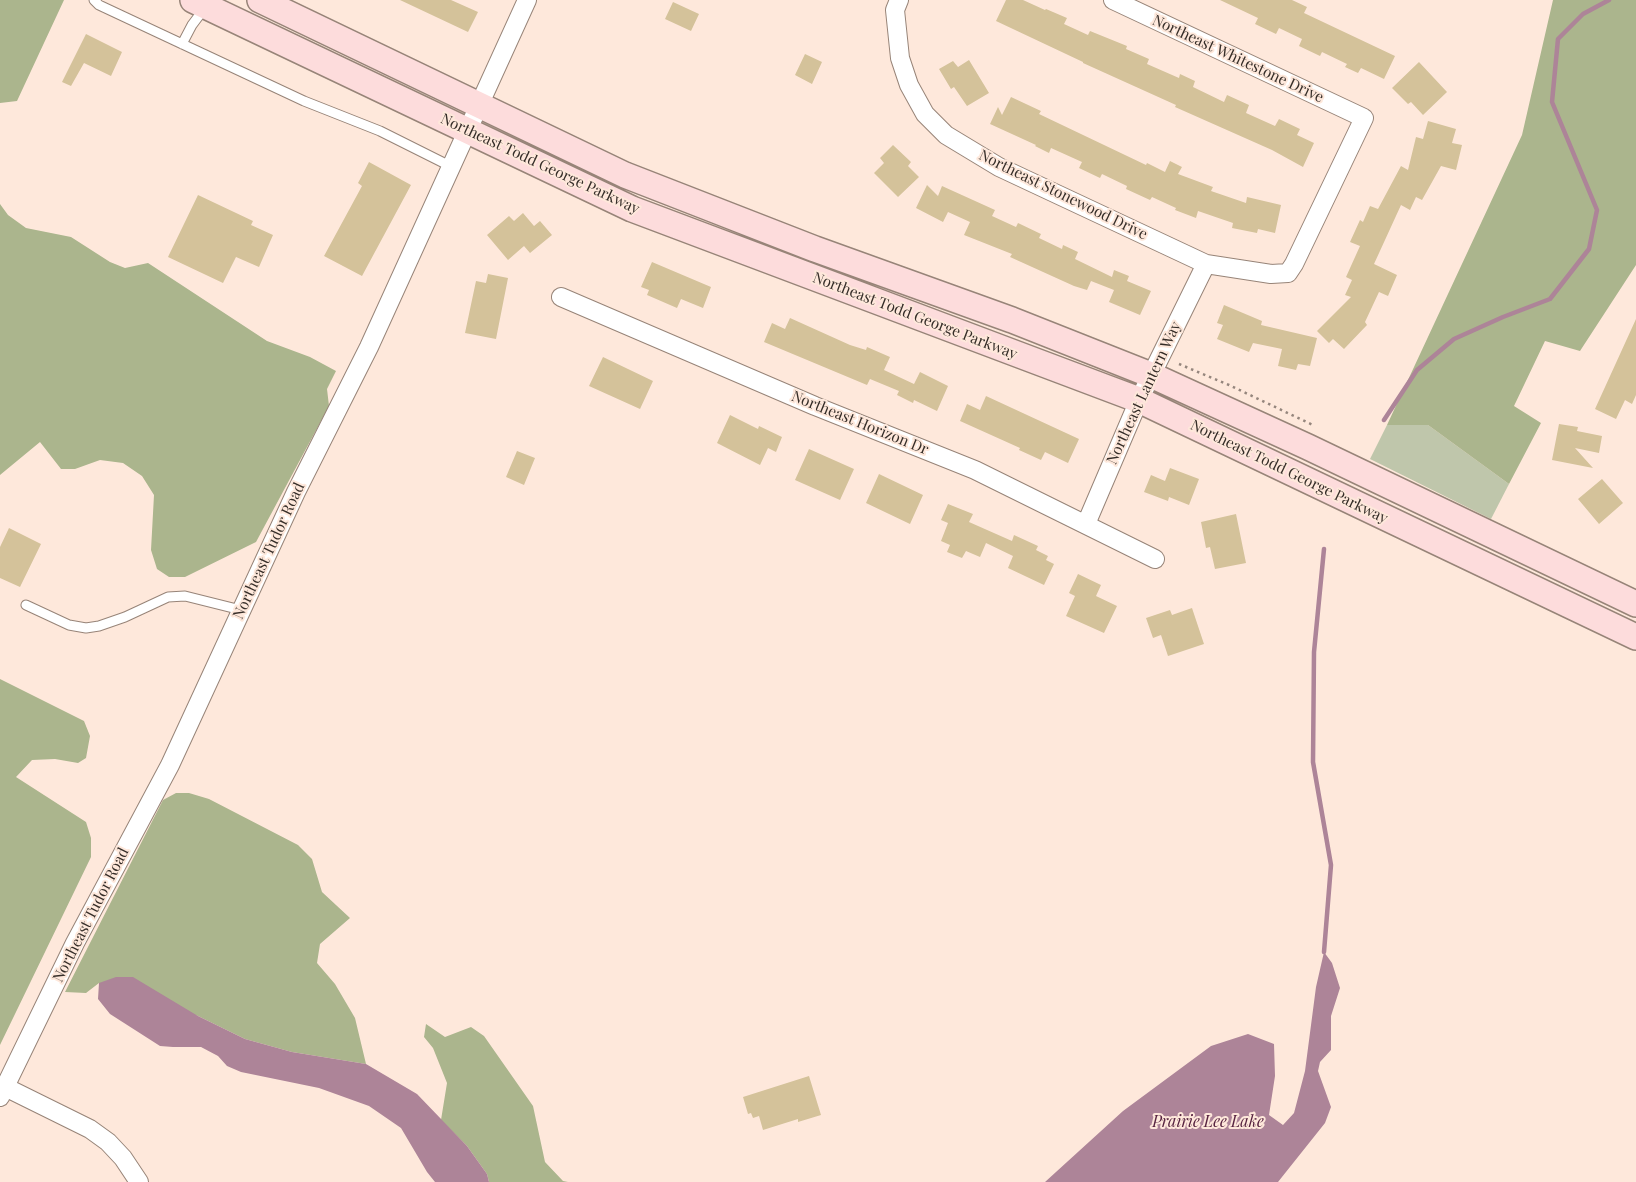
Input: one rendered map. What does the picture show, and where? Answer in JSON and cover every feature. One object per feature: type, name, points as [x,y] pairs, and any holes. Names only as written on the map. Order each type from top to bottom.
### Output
[{"type":"main road","name":"Northeast Todd George Parkway","points":[[260,0],[660,190],[1012,320],[1151,375],[1308,447],[1636,604]]},
{"type":"main road","name":"Northeast Todd George Parkway","points":[[203,2],[632,209],[1139,400],[1636,637]]},
{"type":"street","name":"Northeast Tudor Road","points":[[2,1092],[75,943],[170,765],[296,492],[369,347],[527,0]]},
{"type":"street","name":"Northeast Whitestone Drive","points":[[1113,0],[1364,118],[1288,273]]},
{"type":"street","name":"Northeast Stonewood Drive","points":[[897,5],[900,58],[909,85],[925,114],[946,135],[999,167],[1206,264],[1271,274],[1288,273]]},
{"type":"street","name":"Northeast Lantern Way","points":[[1086,524],[1139,400],[1206,264]]},
{"type":"street","name":"Northeast Horizon Dr","points":[[561,297],[815,406],[975,470],[1155,559]]},
{"type":"street","points":[[2,1092],[90,1129],[108,1142],[123,1158],[139,1182]]},
{"type":"lane","points":[[94,0],[98,5],[304,101],[380,131],[452,167]]},
{"type":"lane","points":[[182,44],[203,2]]},
{"type":"lane","points":[[26,605],[69,625],[86,628],[99,626],[125,617],[168,598],[185,596],[241,610]]},
{"type":"green space","points":[[0,0],[64,0],[17,101],[0,103]]},
{"type":"green space","points":[[1553,0],[1636,0],[1636,265],[1580,351],[1545,341],[1514,406],[1541,423],[1509,484],[1428,425],[1387,425],[1522,135]]},
{"type":"green space","points":[[0,204],[8,215],[26,228],[71,237],[110,262],[125,268],[148,263],[267,341],[310,357],[336,371],[327,389],[329,406],[256,542],[185,577],[169,577],[157,569],[151,550],[154,495],[142,476],[123,463],[100,460],[75,469],[61,469],[40,442],[0,475]]},
{"type":"green space","points":[[1387,425],[1428,425],[1509,484],[1491,519],[1370,459]]},
{"type":"green space","points":[[0,679],[84,721],[90,736],[86,758],[78,763],[55,759],[32,760],[16,777],[86,822],[91,838],[91,857],[0,1045]]},
{"type":"green space","points":[[176,793],[189,793],[209,799],[298,845],[312,859],[322,892],[350,918],[320,944],[317,963],[335,984],[355,1018],[366,1064],[292,1052],[245,1039],[198,1016],[99,983],[86,993],[65,992],[163,800]]},
{"type":"green space","points":[[426,1024],[445,1037],[471,1027],[484,1036],[533,1106],[545,1162],[563,1181],[568,1182],[489,1182],[487,1174],[467,1146],[441,1120],[447,1083],[433,1048],[424,1037]]},
{"type":"water","name":"Prairie Lee Lake","points":[[1324,952],[1332,963],[1340,988],[1331,1016],[1331,1050],[1320,1062],[1318,1071],[1331,1107],[1325,1123],[1278,1182],[1045,1182],[1123,1111],[1211,1046],[1248,1034],[1274,1044],[1275,1076],[1269,1115],[1283,1125],[1294,1113],[1305,1071],[1316,987]]},
{"type":"water","points":[[116,977],[133,977],[198,1016],[245,1039],[292,1052],[366,1064],[417,1094],[467,1146],[487,1174],[489,1182],[435,1182],[401,1128],[369,1106],[319,1088],[241,1072],[227,1066],[218,1056],[201,1047],[160,1046],[110,1014],[98,999],[99,983]]},
{"type":"building","points":[[400,0],[451,0],[478,12],[468,32]]},
{"type":"building","points":[[1006,0],[1023,0],[1067,18],[1064,24],[1088,35],[1090,31],[1127,46],[1126,49],[1149,59],[1147,64],[1179,78],[1180,74],[1195,81],[1193,87],[1224,102],[1227,95],[1249,105],[1246,113],[1275,126],[1279,119],[1300,129],[1297,135],[1314,143],[1303,167],[1272,150],[1175,107],[1176,105],[996,21]]},
{"type":"building","points":[[1220,0],[1292,0],[1307,7],[1304,13],[1395,56],[1384,79],[1361,68],[1358,73],[1345,67],[1347,64],[1322,52],[1320,56],[1299,46],[1302,39],[1279,28],[1276,34],[1255,24],[1258,18]]},
{"type":"building","points":[[673,2],[699,14],[691,31],[665,19]]},
{"type":"building","points":[[86,34],[122,52],[111,76],[84,63],[71,86],[62,82]]},
{"type":"building","points":[[805,54],[822,62],[812,84],[795,75]]},
{"type":"building","points":[[969,60],[989,93],[967,106],[954,87],[951,89],[939,69],[953,61],[958,67]]},
{"type":"building","points":[[1419,62],[1447,92],[1423,115],[1411,102],[1408,104],[1392,88]]},
{"type":"building","points":[[1011,97],[1041,111],[1039,114],[1146,165],[1147,163],[1165,172],[1170,161],[1182,167],[1178,174],[1213,187],[1211,191],[1246,203],[1247,197],[1281,205],[1275,233],[1258,229],[1257,233],[1232,228],[1233,223],[1198,211],[1196,218],[1175,210],[1176,208],[1152,197],[1150,200],[1126,189],[1127,186],[1102,174],[1100,178],[1079,168],[1082,162],[1051,148],[1049,153],[990,124],[998,107],[1002,115]]},
{"type":"building","points":[[1428,121],[1456,129],[1452,143],[1462,145],[1456,170],[1441,166],[1422,200],[1416,197],[1410,210],[1401,205],[1374,264],[1397,275],[1388,296],[1379,292],[1365,322],[1367,325],[1344,349],[1333,339],[1329,343],[1317,331],[1351,297],[1345,295],[1352,280],[1346,277],[1360,246],[1350,242],[1360,220],[1363,222],[1370,206],[1378,209],[1401,166],[1408,170],[1416,137],[1423,139]]},
{"type":"building","points":[[893,145],[911,162],[908,166],[919,177],[898,197],[874,173],[884,163],[880,158]]},
{"type":"building","points":[[369,162],[411,185],[362,276],[324,256],[362,186],[358,183]]},
{"type":"building","points":[[927,185],[938,196],[942,186],[995,210],[992,216],[1016,227],[1018,223],[1041,234],[1039,238],[1062,249],[1063,245],[1078,252],[1075,259],[1112,277],[1114,270],[1129,276],[1127,281],[1151,291],[1140,315],[1109,302],[1114,290],[1091,281],[1087,290],[1074,286],[1010,257],[1012,254],[964,235],[970,222],[948,212],[943,222],[916,208]]},
{"type":"building","points":[[198,195],[253,221],[251,225],[273,235],[259,267],[236,257],[223,283],[168,257]]},
{"type":"building","points":[[523,213],[534,226],[540,221],[552,235],[530,253],[524,246],[508,260],[487,235],[509,216],[514,221]]},
{"type":"building","points":[[652,262],[711,287],[703,308],[681,299],[677,308],[647,295],[649,290],[641,287]]},
{"type":"building","points":[[488,274],[508,278],[496,339],[465,333],[476,281],[486,283]]},
{"type":"building","points":[[1224,305],[1262,321],[1261,325],[1317,338],[1310,366],[1298,364],[1296,370],[1278,366],[1282,349],[1253,343],[1249,352],[1217,339],[1223,325],[1217,323]]},
{"type":"building","points":[[790,318],[850,345],[866,350],[867,347],[890,357],[884,370],[914,384],[920,372],[948,386],[937,411],[914,400],[913,403],[897,395],[899,391],[870,379],[867,385],[764,342],[772,323],[785,329]]},
{"type":"building","points":[[1636,319],[1636,395],[1632,404],[1625,400],[1616,419],[1595,409]]},
{"type":"building","points":[[603,357],[653,381],[640,409],[589,386]]},
{"type":"building","points":[[986,396],[1079,439],[1068,463],[1045,452],[1041,460],[1019,450],[1020,448],[960,421],[967,404],[980,410]]},
{"type":"building","points":[[730,415],[758,429],[759,426],[782,437],[776,452],[768,448],[760,465],[717,443]]},
{"type":"building","points":[[1559,424],[1578,427],[1577,431],[1602,436],[1599,453],[1575,448],[1593,468],[1552,460]]},
{"type":"building","points":[[809,449],[854,469],[840,500],[795,480]]},
{"type":"building","points":[[517,451],[535,458],[524,485],[506,477]]},
{"type":"building","points":[[1170,468],[1199,479],[1189,505],[1169,497],[1168,501],[1144,492],[1151,475],[1165,481]]},
{"type":"building","points":[[879,474],[923,495],[910,524],[866,503]]},
{"type":"building","points":[[1602,479],[1623,503],[1599,524],[1578,499]]},
{"type":"building","points":[[948,504],[973,514],[969,522],[1012,541],[1014,535],[1038,546],[1036,550],[1048,556],[1046,560],[1054,564],[1044,585],[1008,568],[1013,556],[986,543],[980,557],[966,551],[962,558],[947,552],[950,545],[941,541],[948,523],[941,520]]},
{"type":"building","points":[[1236,514],[1246,563],[1215,569],[1210,547],[1206,548],[1201,522]]},
{"type":"building","points":[[9,528],[41,544],[20,587],[0,578],[0,547]]},
{"type":"building","points":[[1078,574],[1101,585],[1096,596],[1117,606],[1104,633],[1066,616],[1075,596],[1069,593]]},
{"type":"building","points":[[1192,608],[1204,644],[1168,656],[1161,635],[1153,638],[1146,618],[1170,610],[1172,615]]},
{"type":"building","points":[[809,1076],[821,1115],[798,1122],[798,1119],[763,1130],[759,1116],[753,1118],[751,1113],[748,1114],[743,1097]]},
{"type":"waterway","points":[[1384,420],[1417,370],[1454,339],[1550,299],[1589,249],[1597,210],[1552,102],[1558,39],[1583,14],[1609,0]]},
{"type":"waterway","points":[[1324,549],[1314,652],[1313,762],[1331,865],[1324,952]]}]
